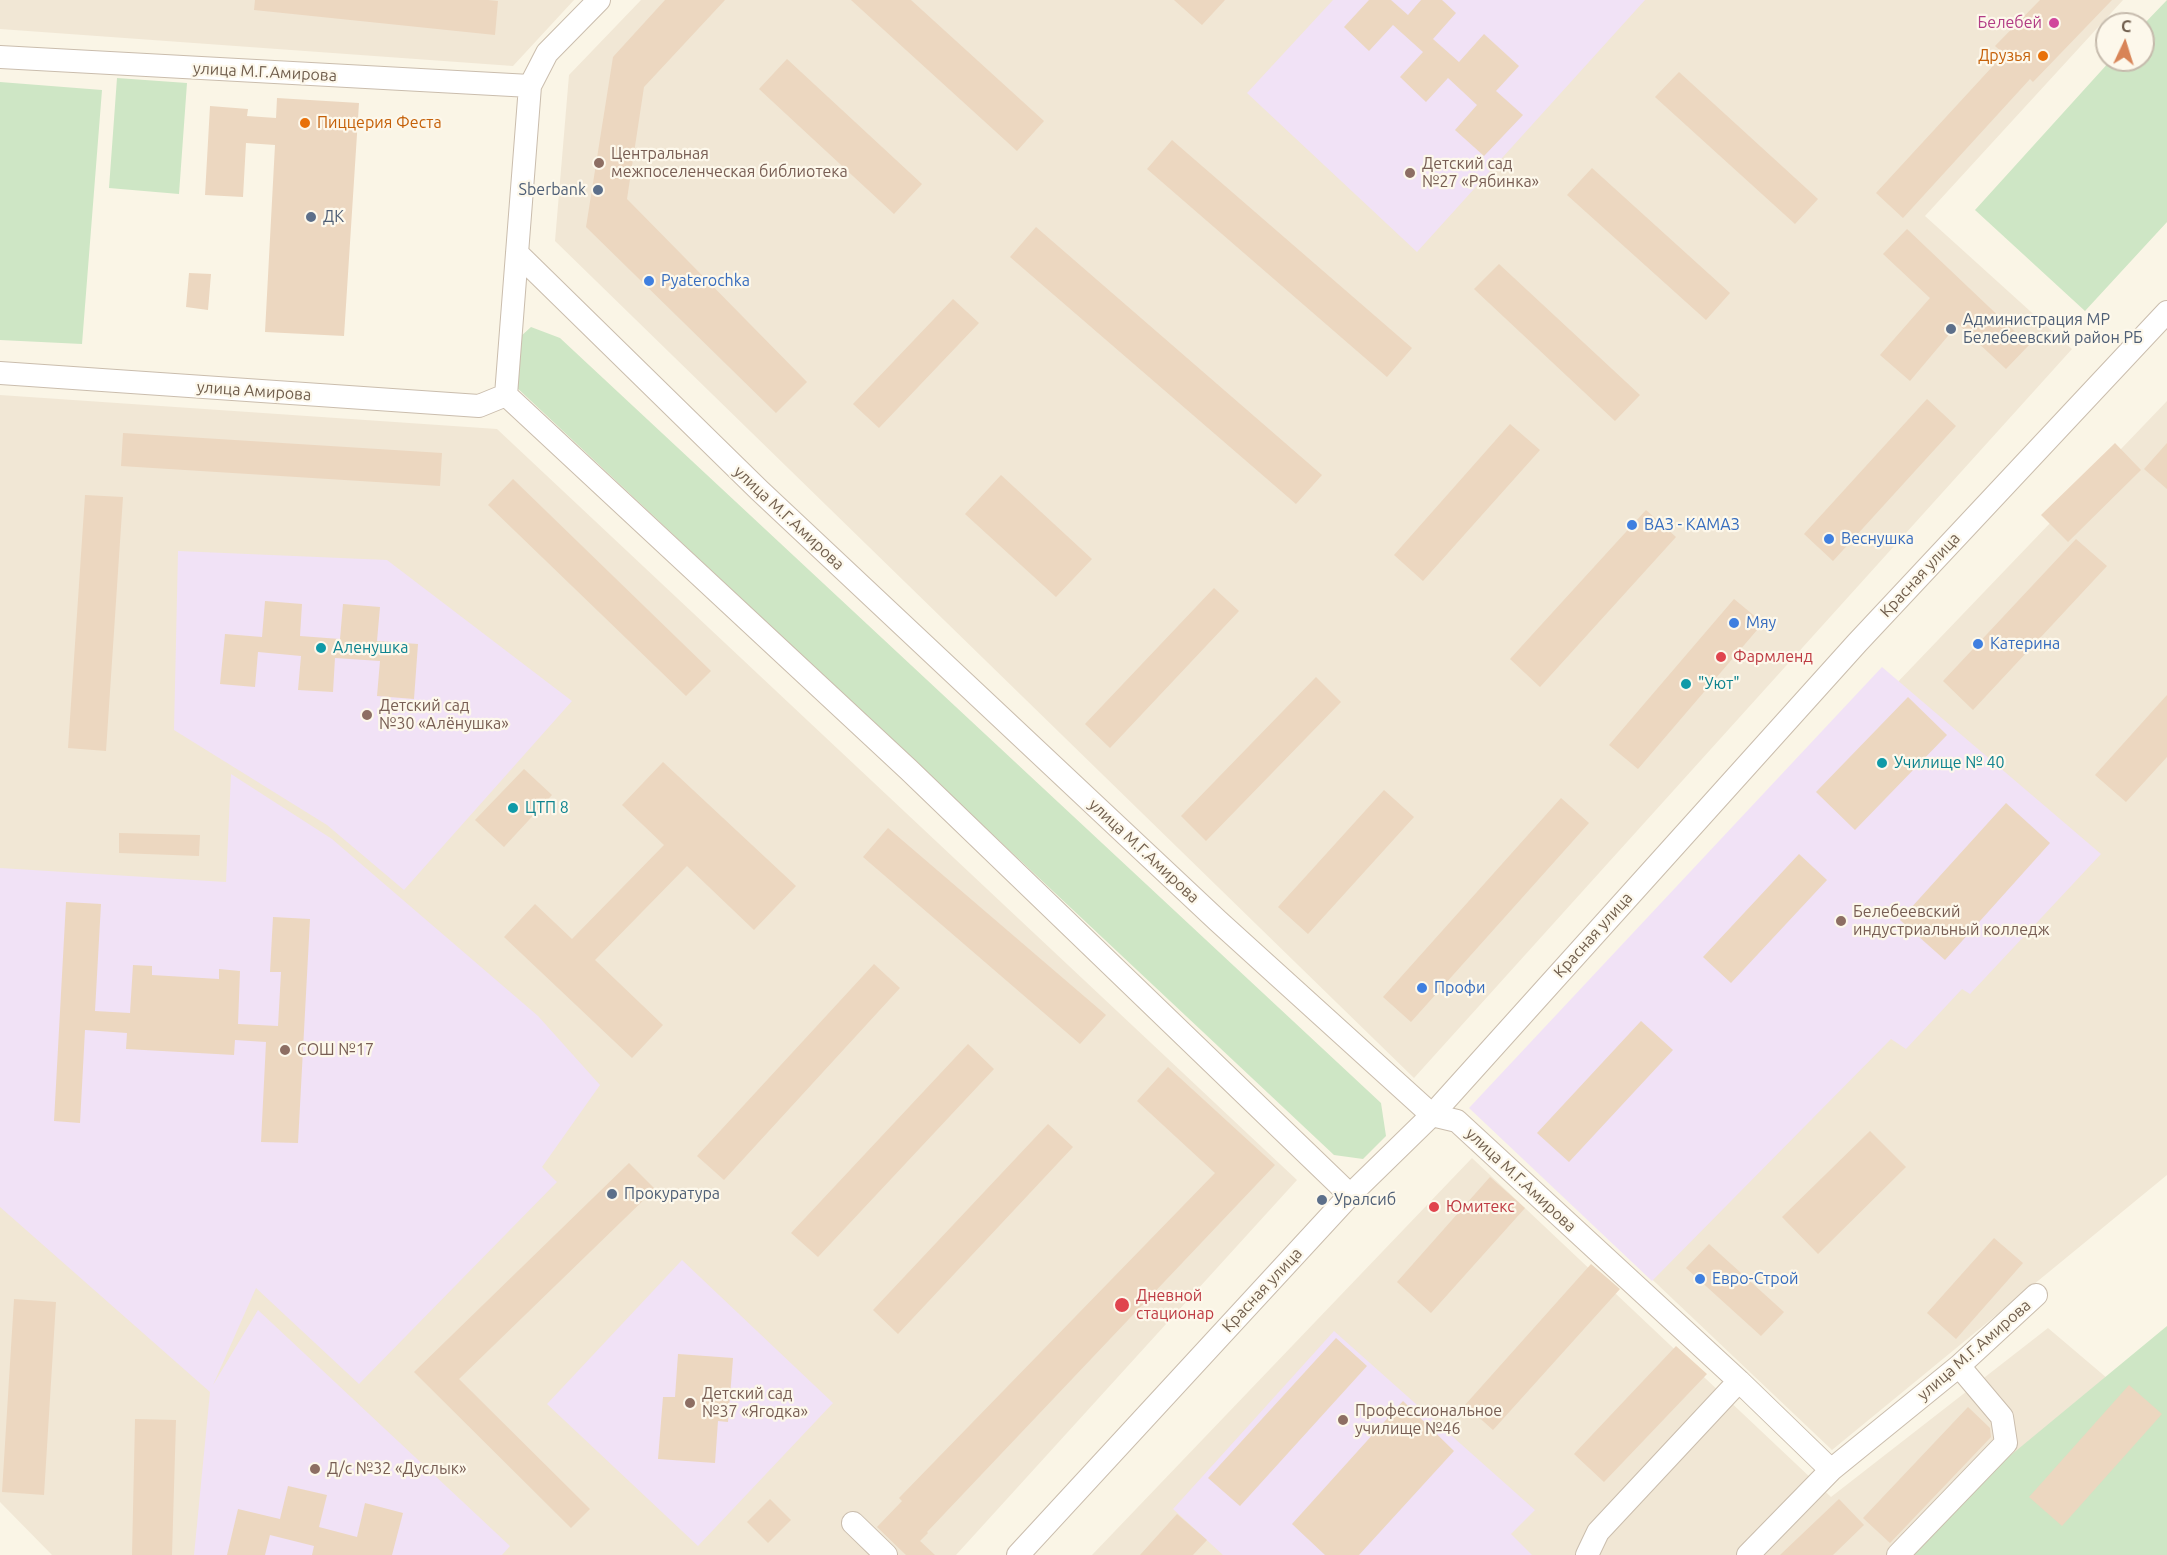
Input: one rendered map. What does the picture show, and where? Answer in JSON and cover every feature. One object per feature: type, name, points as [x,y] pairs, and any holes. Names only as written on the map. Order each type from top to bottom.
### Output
[{"type":"street","points":[[599,0],[547,53],[530,86],[507,395],[917,778],[1350,1195]]},
{"type":"street","name":"улица М.Г.Амирова","points":[[0,57],[530,86]]},
{"type":"street","name":"улица М.Г.Амирова","points":[[517,253],[714,447],[1218,921],[1432,1115],[1456,1121],[1739,1381],[1831,1470],[1959,1366],[2036,1295]]},
{"type":"street","name":"Красная улица","points":[[1018,1555],[1350,1195],[1432,1115],[1849,651],[2167,312]]},
{"type":"street","name":"улица Амирова","points":[[0,373],[479,406],[507,395]]},
{"type":"street","points":[[1898,1555],[2006,1443],[2002,1417],[1959,1366]]},
{"type":"street","points":[[1587,1555],[1598,1532],[1739,1381]]},
{"type":"street","points":[[1748,1555],[1831,1470]]},
{"type":"street","points":[[853,1523],[886,1555]]},
{"type":"shaded area","points":[[0,0],[574,0],[513,66],[0,29]]},
{"type":"shaded area","points":[[641,0],[2123,0],[2112,12],[2095,12],[2095,31],[1925,216],[2072,349],[1414,1078],[555,241],[569,75]]},
{"type":"shaded area","name":"Детский сад №27 «Рябинка»","points":[[1333,0],[1645,0],[1417,252],[1247,93]]},
{"type":"shaded area","points":[[0,395],[497,429],[1297,1180],[956,1555],[52,1555],[0,1502]]},
{"type":"shaded area","points":[[2167,401],[2167,1175],[1832,1450],[1481,1117]]},
{"type":"shaded area","name":"Детский сад №30 «Алёнушка»","points":[[178,551],[387,560],[572,701],[404,890],[327,825],[174,730]]},
{"type":"shaded area","name":"Белебеевский индустриальный колледж","points":[[1882,667],[2101,854],[1970,994],[1962,989],[1906,1049],[1891,1039],[1652,1281],[1469,1108]]},
{"type":"shaded area","name":"СОШ №17","points":[[231,774],[332,839],[538,1016],[600,1085],[542,1167],[557,1182],[359,1384],[256,1288],[213,1385],[258,1310],[510,1546],[502,1555],[194,1555],[210,1392],[0,1207],[0,868],[226,882]]},
{"type":"shaded area","points":[[1472,1158],[1831,1497],[2048,1328],[2167,1429],[2012,1555],[1092,1555]]},
{"type":"shaded area","name":"Детский сад №37 «Ягодка»","points":[[682,1260],[833,1403],[698,1546],[547,1404]]},
{"type":"shaded area","name":"Профессиональное училище №46","points":[[1334,1331],[1535,1510],[1511,1534],[1532,1555],[1223,1555],[1173,1509]]},
{"type":"green space","points":[[2167,0],[2167,222],[2085,311],[1975,210],[2100,72],[2155,72],[2155,12]]},
{"type":"green space","points":[[117,78],[187,83],[179,194],[109,188]]},
{"type":"green space","points":[[0,82],[102,90],[82,344],[0,340]]},
{"type":"green space","points":[[531,327],[560,338],[1381,1103],[1386,1136],[1363,1159],[1334,1155],[514,385],[509,347]]},
{"type":"green space","points":[[2167,1326],[2167,1555],[1890,1555]]},
{"type":"building","points":[[255,0],[498,1],[495,35],[254,10]]},
{"type":"building","points":[[665,0],[725,0],[644,87],[627,199],[807,382],[776,413],[586,227],[613,57]]},
{"type":"building","points":[[851,0],[911,0],[1044,121],[1017,151]]},
{"type":"building","points":[[1174,0],[1225,0],[1202,25]]},
{"type":"building","points":[[1369,0],[1391,0],[1408,15],[1421,0],[1442,0],[1456,13],[1433,39],[1459,62],[1484,34],[1519,66],[1496,91],[1523,115],[1484,156],[1455,130],[1477,105],[1448,78],[1426,102],[1400,77],[1423,52],[1393,25],[1369,51],[1344,27]]},
{"type":"building","points":[[2040,0],[2112,0],[2100,12],[2095,12],[2095,18],[2033,82],[2030,79],[1903,218],[1876,193],[2004,54],[1995,46]]},
{"type":"building","points":[[787,59],[922,184],[894,214],[759,89]]},
{"type":"building","points":[[1679,72],[1818,199],[1795,224],[1655,97]]},
{"type":"building","name":"ДК","points":[[277,98],[359,103],[344,336],[265,332],[275,145],[246,143],[243,197],[205,195],[210,106],[248,109],[247,116],[276,118]]},
{"type":"building","points":[[1172,140],[1412,348],[1387,377],[1147,169]]},
{"type":"building","points":[[1592,168],[1730,293],[1706,320],[1567,195]]},
{"type":"building","points":[[1036,227],[1322,475],[1296,504],[1010,257]]},
{"type":"building","points":[[1907,229],[2029,345],[2006,369],[1958,324],[1910,381],[1880,355],[1930,298],[1883,254]]},
{"type":"building","points":[[1499,264],[1640,395],[1615,421],[1474,289]]},
{"type":"building","points":[[189,273],[211,274],[208,310],[186,307]]},
{"type":"building","points":[[953,299],[979,323],[879,428],[853,404]]},
{"type":"building","points":[[1927,399],[1956,426],[1833,561],[1804,534]]},
{"type":"building","points":[[1510,424],[1540,450],[1423,581],[1394,555]]},
{"type":"building","points":[[123,433],[442,453],[440,486],[121,466]]},
{"type":"building","points":[[2115,443],[2141,470],[2068,542],[2041,515]]},
{"type":"building","points":[[2167,443],[2167,489],[2144,469]]},
{"type":"building","points":[[1001,475],[1092,559],[1056,597],[965,514]]},
{"type":"building","points":[[513,479],[711,671],[686,696],[488,505]]},
{"type":"building","points":[[85,495],[123,497],[106,751],[68,748]]},
{"type":"building","points":[[1646,510],[1676,537],[1540,687],[1510,659]]},
{"type":"building","points":[[2076,539],[2107,566],[1973,710],[1943,681]]},
{"type":"building","points":[[1214,588],[1239,611],[1110,748],[1085,724]]},
{"type":"building","name":"\"Уют\"","points":[[1734,599],[1763,623],[1638,769],[1609,745]]},
{"type":"building","name":"Аленушка","points":[[265,601],[302,604],[300,636],[340,639],[343,604],[380,607],[377,641],[418,644],[414,699],[377,696],[380,661],[335,658],[333,692],[298,690],[301,656],[258,652],[255,687],[220,684],[225,634],[262,637]]},
{"type":"building","points":[[1316,677],[1341,702],[1206,841],[1181,816]]},
{"type":"building","points":[[2167,695],[2167,757],[2126,802],[2095,775]]},
{"type":"building","name":"Училище № 40","points":[[1908,697],[1947,735],[1855,830],[1816,792]]},
{"type":"building","points":[[663,762],[796,886],[754,930],[687,866],[595,960],[663,1025],[632,1058],[504,937],[535,904],[572,939],[664,845],[622,805]]},
{"type":"building","name":"ЦТП 8","points":[[524,769],[552,795],[504,847],[475,820]]},
{"type":"building","points":[[1384,790],[1414,817],[1308,934],[1278,907]]},
{"type":"building","points":[[1561,798],[1589,823],[1411,1022],[1383,997]]},
{"type":"building","points":[[2006,803],[2050,843],[1945,960],[1900,920]]},
{"type":"building","points":[[888,828],[1106,1015],[1080,1044],[863,857]]},
{"type":"building","points":[[119,833],[200,835],[199,856],[119,853]]},
{"type":"building","points":[[1799,854],[1827,880],[1731,983],[1703,957]]},
{"type":"building","points":[[66,902],[101,904],[95,1011],[130,1013],[133,965],[152,966],[152,975],[219,979],[219,969],[240,971],[238,1024],[278,1026],[281,972],[270,972],[273,917],[310,919],[298,1143],[261,1142],[266,1042],[235,1040],[234,1055],[126,1049],[127,1033],[85,1030],[80,1123],[54,1121]]},
{"type":"building","points":[[874,964],[900,988],[724,1180],[697,1156]]},
{"type":"building","points":[[1641,1021],[1673,1050],[1569,1162],[1537,1133]]},
{"type":"building","points":[[968,1044],[994,1069],[818,1257],[791,1233]]},
{"type":"building","points":[[1168,1067],[1275,1165],[927,1532],[920,1541],[935,1555],[906,1555],[877,1527],[902,1501],[899,1498],[1215,1173],[1137,1101]]},
{"type":"building","points":[[1048,1124],[1073,1147],[898,1334],[873,1310]]},
{"type":"building","points":[[1870,1131],[1906,1167],[1818,1254],[1782,1217]]},
{"type":"building","points":[[629,1163],[655,1189],[459,1379],[590,1509],[571,1528],[414,1372]]},
{"type":"building","points":[[1490,1177],[1525,1208],[1431,1313],[1397,1282]]},
{"type":"building","points":[[1994,1238],[2023,1263],[1956,1339],[1927,1313]]},
{"type":"building","points":[[1709,1244],[1784,1312],[1761,1336],[1686,1268]]},
{"type":"building","points":[[1591,1264],[1620,1289],[1493,1430],[1465,1405]]},
{"type":"building","points":[[14,1299],[56,1302],[44,1495],[2,1492]]},
{"type":"building","points":[[1336,1338],[1367,1366],[1240,1506],[1208,1478]]},
{"type":"building","points":[[1676,1346],[1707,1374],[1604,1482],[1574,1454]]},
{"type":"building","points":[[678,1354],[733,1358],[728,1422],[718,1421],[715,1463],[658,1459],[663,1397],[675,1397]]},
{"type":"building","points":[[2129,1385],[2162,1414],[2062,1526],[2029,1497]]},
{"type":"building","points":[[1403,1401],[1454,1451],[1359,1555],[1325,1555],[1292,1524]]},
{"type":"building","points":[[1968,1407],[1990,1428],[1991,1437],[1890,1543],[1863,1518]]},
{"type":"building","points":[[135,1419],[176,1420],[172,1555],[132,1555]]},
{"type":"building","points":[[288,1486],[327,1495],[319,1527],[357,1537],[365,1503],[403,1513],[392,1555],[312,1555],[314,1546],[270,1535],[265,1555],[227,1555],[238,1509],[280,1519]]},
{"type":"building","points":[[770,1499],[791,1520],[768,1543],[747,1522]]},
{"type":"building","points":[[1839,1499],[1864,1525],[1833,1555],[1780,1555]]},
{"type":"building","points":[[1177,1514],[1207,1540],[1193,1555],[1140,1555]]},
{"type":"place","name":"Белебей","points":[[2054,23]]},
{"type":"place","name":"Друзья","points":[[2043,56]]},
{"type":"place","name":"Пиццерия Феста","points":[[305,123]]},
{"type":"place","name":"Центральная межпоселенческая библиотека","points":[[599,163]]},
{"type":"place","name":"Детский сад №27 «Рябинка»","points":[[1410,173]]},
{"type":"place","name":"Sberbank","points":[[598,190]]},
{"type":"place","name":"ДК","points":[[311,217]]},
{"type":"place","name":"Pyaterochka","points":[[649,281]]},
{"type":"place","name":"Администрация МР Белебеевский район РБ","points":[[1951,329]]},
{"type":"place","name":"ВАЗ - КАМАЗ","points":[[1632,525]]},
{"type":"place","name":"Веснушка","points":[[1829,539]]},
{"type":"place","name":"Мяу","points":[[1734,623]]},
{"type":"place","name":"Катерина","points":[[1978,644]]},
{"type":"place","name":"Аленушка","points":[[321,648]]},
{"type":"place","name":"Фармленд","points":[[1721,657]]},
{"type":"place","name":"\"Уют\"","points":[[1686,684]]},
{"type":"place","name":"Детский сад №30 «Алёнушка»","points":[[367,715]]},
{"type":"place","name":"Училище № 40","points":[[1882,763]]},
{"type":"place","name":"ЦТП 8","points":[[513,808]]},
{"type":"place","name":"Белебеевский индустриальный колледж","points":[[1841,921]]},
{"type":"place","name":"Профи","points":[[1422,988]]},
{"type":"place","name":"СОШ №17","points":[[285,1050]]},
{"type":"place","name":"Прокуратура","points":[[612,1194]]},
{"type":"place","name":"Уралсиб","points":[[1322,1200]]},
{"type":"place","name":"Юмитекс","points":[[1434,1207]]},
{"type":"place","name":"Евро-Строй","points":[[1700,1279]]},
{"type":"place","name":"Дневной стационар","points":[[1122,1305]]},
{"type":"place","name":"Детский сад №37 «Ягодка»","points":[[690,1403]]},
{"type":"place","name":"Профессиональное училище №46","points":[[1343,1420]]},
{"type":"place","name":"Д/с №32 «Дуслык»","points":[[315,1469]]}]
